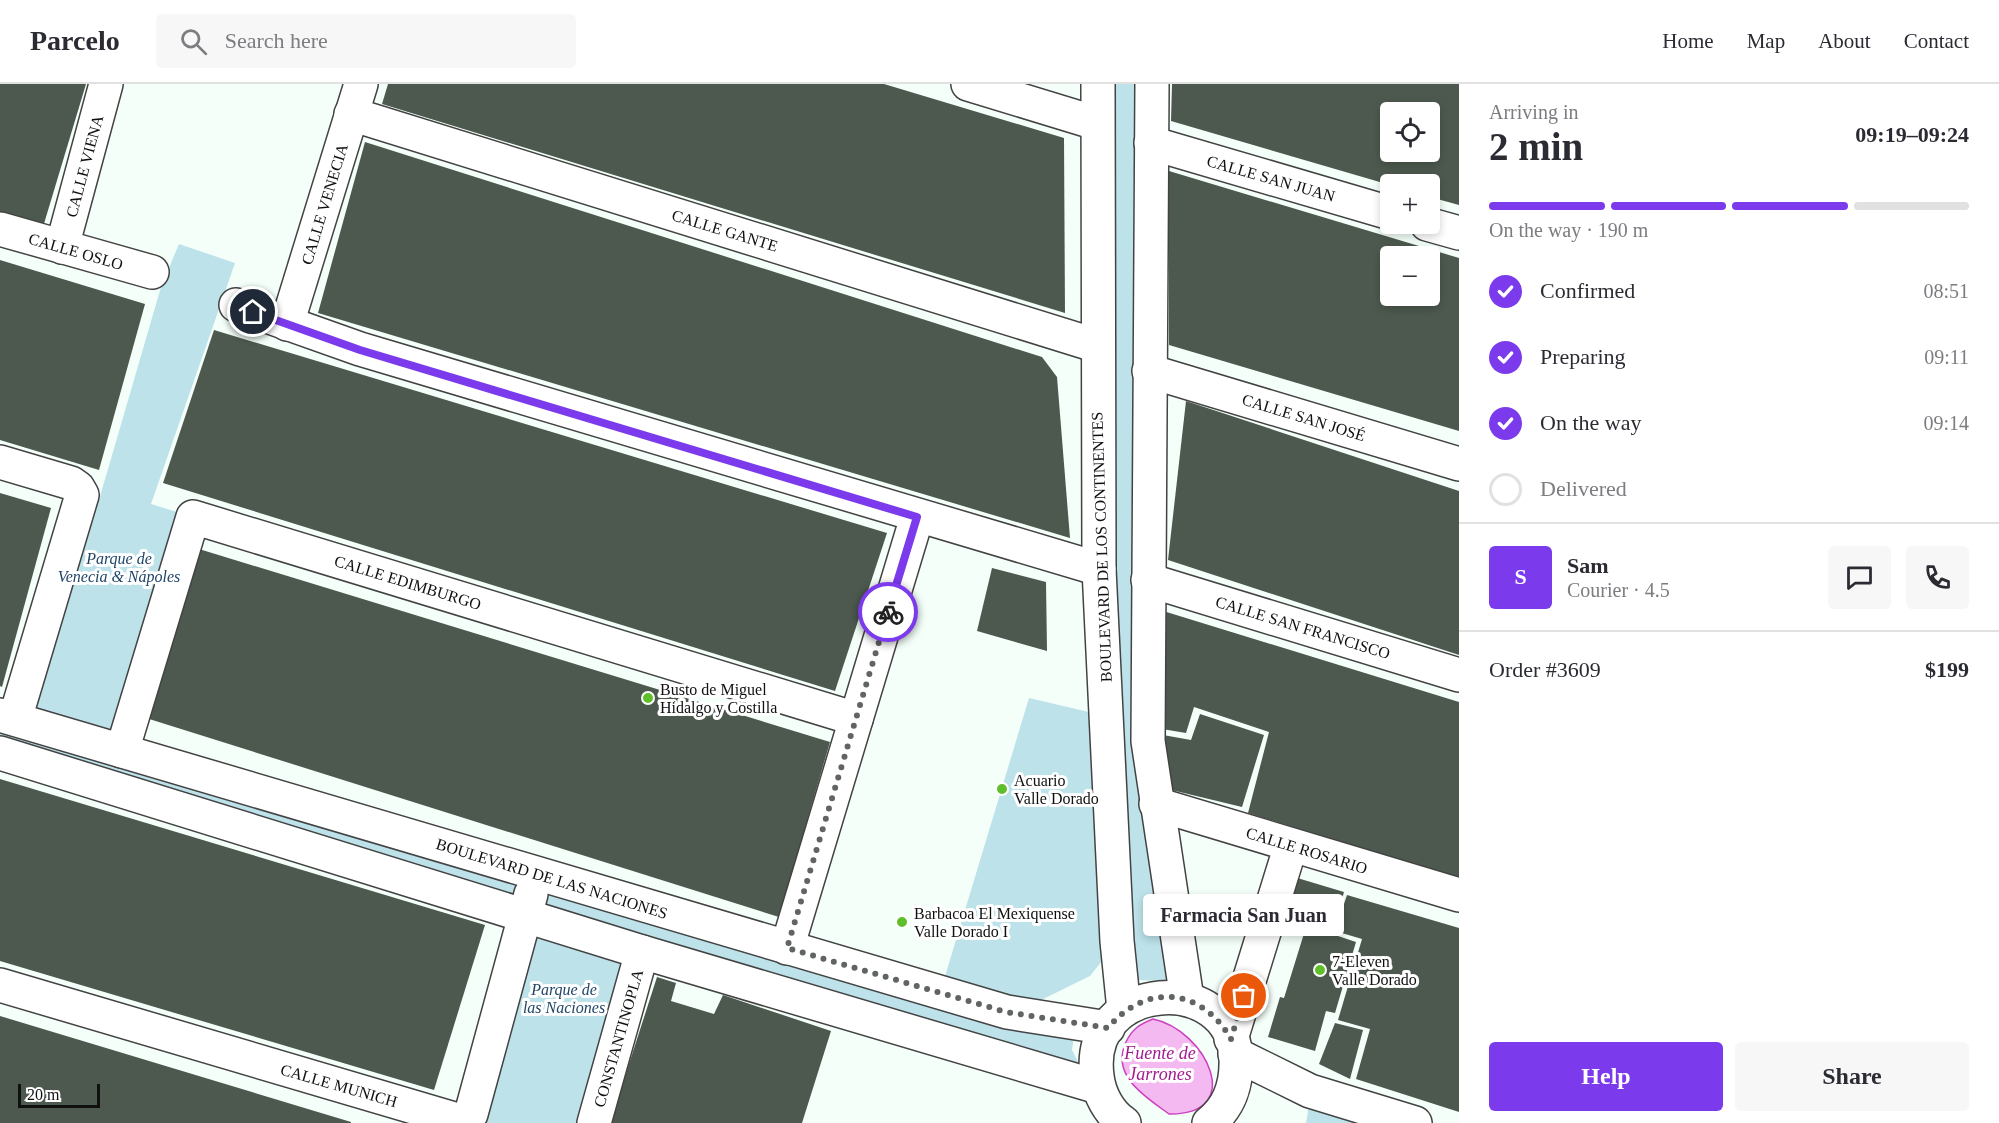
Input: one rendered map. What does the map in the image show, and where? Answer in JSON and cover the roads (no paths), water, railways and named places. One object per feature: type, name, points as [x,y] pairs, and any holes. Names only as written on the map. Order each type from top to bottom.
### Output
[{"type":"street","name":"CALLE VIENA","points":[[62,247],[106,84]]},
{"type":"street","points":[[968,84],[1096,123]]},
{"type":"street","name":"BOULEVARD DE LOS CONTINENTES","points":[[1098,84],[1096,123],[1099,569],[1117,941],[1116,1019]]},
{"type":"street","points":[[1152,84],[1148,741],[1187,999]]},
{"type":"street","name":"CALLE VENECIA","points":[[287,324],[356,99]]},
{"type":"street","name":"CALLE GANTE","points":[[356,99],[1098,346]]},
{"type":"street","name":"CALLE SAN JUAN","points":[[1151,142],[1380,210]]},
{"type":"street","points":[[1440,228],[1459,233]]},
{"type":"street","name":"CALLE OSLO","points":[[0,229],[152,272]]},
{"type":"street","points":[[236,305],[360,350],[917,517],[1099,569]]},
{"type":"street","name":"CALLE SAN JOSÉ","points":[[1149,371],[1459,464]]},
{"type":"street","points":[[1097,454],[1148,458]]},
{"type":"street","points":[[0,462],[71,483],[82,495],[7,717]]},
{"type":"street","name":"CALLE EDIMBURGO","points":[[122,751],[193,517],[856,719]]},
{"type":"street","points":[[787,948],[917,517]]},
{"type":"street","name":"CALLE SAN FRANCISCO","points":[[1148,580],[1459,675]]},
{"type":"street","name":"BOULEVARD DE LAS NACIONES","points":[[7,717],[1006,1012],[1116,1019]]},
{"type":"street","points":[[49,768],[59,732]]},
{"type":"street","points":[[0,753],[642,952],[1098,1087]]},
{"type":"street","name":"CALLE ROSARIO","points":[[1156,804],[1459,896]]},
{"type":"street","points":[[1219,1121],[1230,1097],[1236,1076],[1233,1047],[1291,845]]},
{"type":"street","name":"CALLE MUNICH","points":[[0,985],[461,1121],[467,1119],[471,1114],[537,874]]},
{"type":"street","name":"CONSTANTINOPLA","points":[[594,1123],[642,952]]},
{"type":"street","points":[[1124,1123],[1106,1104],[1098,1087],[1096,1066],[1099,1046],[1116,1019],[1144,1000],[1166,996],[1187,999],[1213,1014],[1233,1047],[1310,1091],[1415,1123]]},
{"type":"water","name":"Fuente de Jarrones","points":[[1153,1019],[1172,1026],[1189,1039],[1202,1054],[1210,1071],[1212,1087],[1207,1101],[1193,1111],[1169,1114],[1141,1093],[1127,1075],[1122,1054],[1126,1042],[1137,1027]]},
{"type":"place","name":"Busto de Miguel Hidalgo y Costilla","points":[[648,698]]},
{"type":"place","name":"Acuario Valle Dorado","points":[[1002,789]]},
{"type":"place","name":"Barbacoa El Mexiquense Valle Dorado I","points":[[902,922]]},
{"type":"place","name":"7-Eleven Valle Dorado","points":[[1320,970]]},
{"type":"place","name":"Farmacia San Juan","points":[[1244,996]]},
{"type":"park label","name":"Parque de Venecia & Nápoles","points":[[119,567]]},
{"type":"park label","name":"Parque de las Naciones","points":[[564,998]]}]
